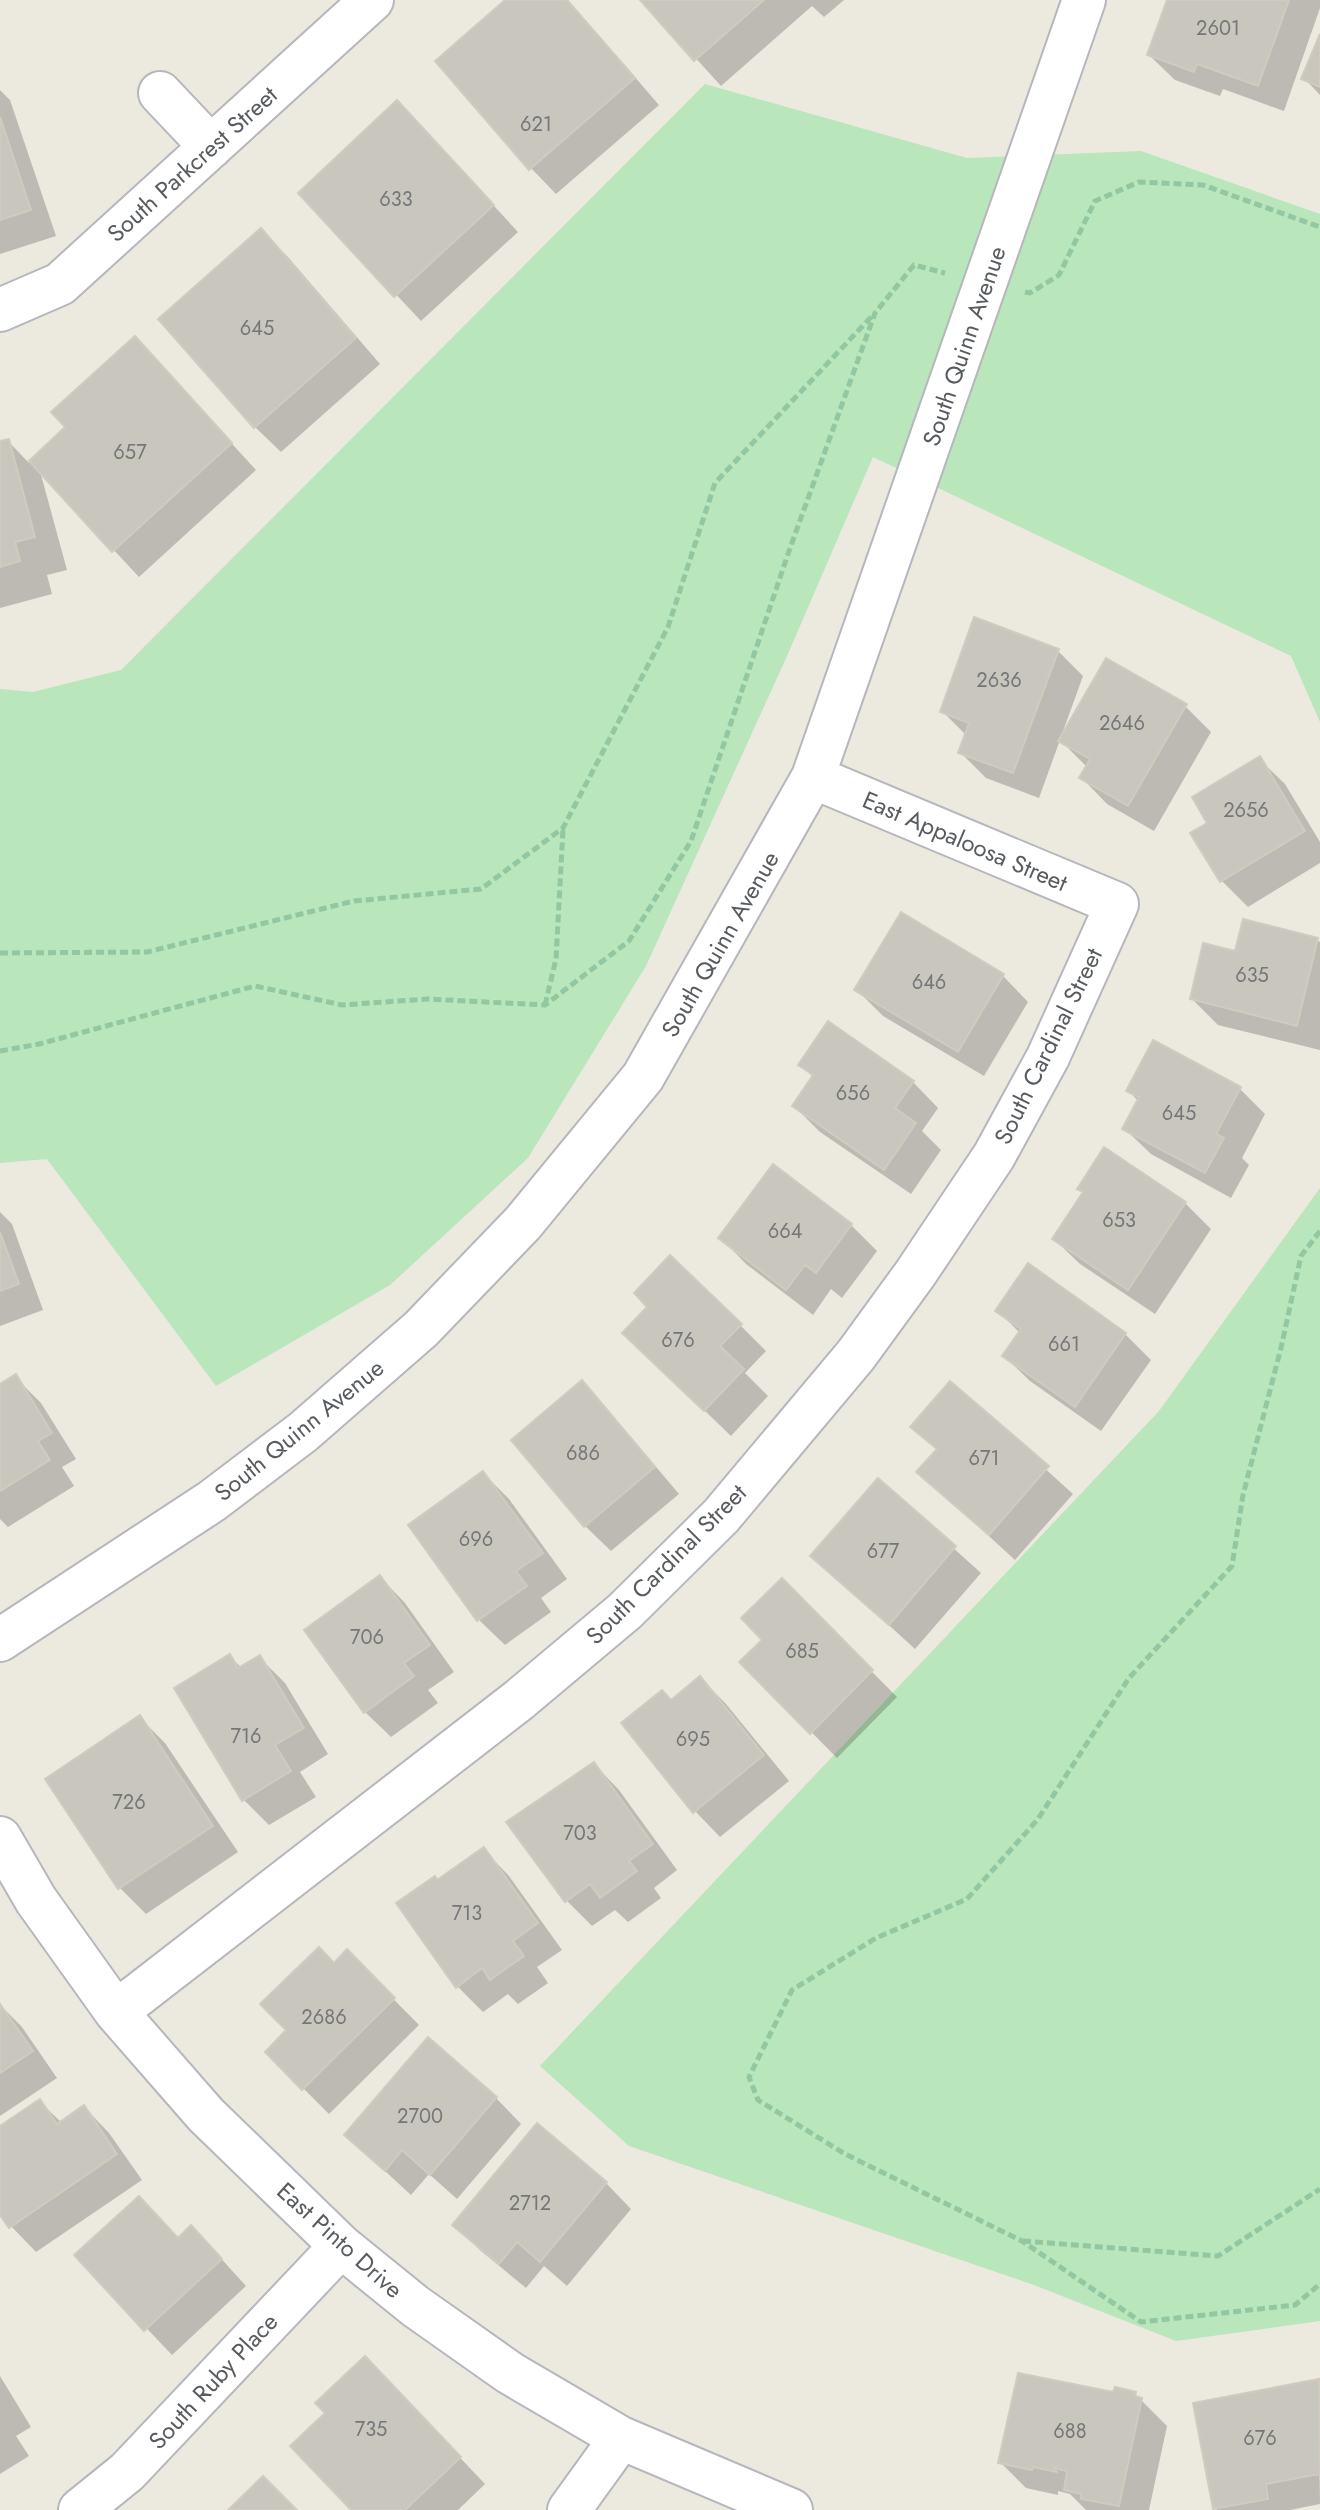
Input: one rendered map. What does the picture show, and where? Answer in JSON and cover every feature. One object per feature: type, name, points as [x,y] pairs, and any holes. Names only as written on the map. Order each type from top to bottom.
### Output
[{"type":"street","name":"South Parkcrest Street","points":[[0,310],[60,284],[372,0]]},
{"type":"street","name":"South Quinn Avenue","points":[[0,1640],[212,1501],[303,1432],[421,1329],[523,1223],[643,1077],[813,777],[1084,0]]},
{"type":"street","points":[[160,93],[211,147]]},
{"type":"street","name":"East Appaloosa Street","points":[[813,777],[1117,904]]},
{"type":"street","name":"South Cardinal Street","points":[[116,2012],[519,1700],[625,1611],[721,1516],[856,1355],[994,1156],[1048,1057],[1117,904]]},
{"type":"street","name":"East Pinto Drive","points":[[0,1838],[36,1900],[116,2012],[206,2115],[341,2246],[415,2306],[510,2373],[621,2438],[791,2510]]},
{"type":"street","name":"South Ruby Place","points":[[80,2510],[127,2472],[341,2246]]},
{"type":"street","points":[[569,2510],[621,2438]]},
{"type":"path","points":[[545,1005],[556,959],[563,828],[668,627],[715,483],[875,313],[914,265],[1030,293],[1059,275],[1095,201],[1139,182],[1203,185],[1320,227]]},
{"type":"path","points":[[0,1051],[39,1044],[255,986],[342,1005],[427,999],[545,1005],[629,941],[691,841],[789,551],[875,313]]},
{"type":"path","points":[[0,953],[147,952],[354,901],[481,889],[563,828]]},
{"type":"path","points":[[1320,1231],[1301,1256],[1243,1495],[1232,1566],[1129,1678],[1038,1819],[967,1899],[876,1938],[792,1990],[749,2077],[758,2100],[845,2154],[1022,2241],[1141,2322],[1295,2305],[1320,2284]]},
{"type":"path","points":[[1022,2241],[1218,2256],[1320,2189]]},
{"type":"green space","points":[[705,84],[967,158],[1141,151],[1320,214],[1320,722],[1291,656],[873,457],[787,656],[646,966],[528,1158],[390,1285],[216,1386],[47,1159],[0,1163],[0,689],[33,692],[121,670]]},
{"type":"green space","points":[[1320,1188],[1320,2321],[1176,2341],[1034,2285],[629,2146],[540,2066],[1159,1411]]},
{"type":"building","points":[[505,0],[567,0],[635,78],[529,170],[435,61]]},
{"type":"building","points":[[640,0],[764,0],[694,61]]},
{"type":"building","points":[[1167,0],[1289,0],[1258,86],[1197,64],[1194,72],[1147,55]]},
{"type":"building","points":[[1320,34],[1320,87],[1301,79]]},
{"type":"building","points":[[397,100],[494,205],[394,297],[298,193]]},
{"type":"building","points":[[0,117],[31,210],[0,220]]},
{"type":"building","points":[[261,228],[356,338],[254,428],[158,319]]},
{"type":"building","points":[[135,336],[232,443],[112,552],[29,461],[65,427],[51,412]]},
{"type":"building","points":[[9,439],[35,537],[15,542],[20,561],[0,567],[0,441]]},
{"type":"building","points":[[974,617],[1059,649],[1013,773],[958,753],[969,723],[940,712]]},
{"type":"building","points":[[1106,658],[1187,704],[1128,806],[1079,778],[1090,759],[1058,741]]},
{"type":"building","points":[[1260,756],[1305,831],[1220,882],[1190,833],[1207,823],[1192,797]]},
{"type":"building","points":[[901,912],[1004,974],[958,1052],[854,990]]},
{"type":"building","points":[[1243,919],[1318,938],[1297,1026],[1190,999],[1203,943],[1235,951]]},
{"type":"building","points":[[828,1021],[914,1081],[895,1108],[916,1123],[884,1170],[792,1106],[813,1075],[798,1065]]},
{"type":"building","points":[[1153,1040],[1241,1087],[1216,1134],[1224,1138],[1205,1173],[1122,1129],[1139,1097],[1126,1091]]},
{"type":"building","points":[[1104,1147],[1186,1202],[1128,1290],[1052,1239],[1083,1192],[1077,1189]]},
{"type":"building","points":[[773,1164],[852,1224],[816,1273],[805,1265],[786,1290],[718,1238]]},
{"type":"building","points":[[0,1232],[19,1284],[0,1291]]},
{"type":"building","points":[[670,1255],[742,1324],[720,1346],[744,1369],[704,1411],[622,1333],[647,1307],[634,1293]]},
{"type":"building","points":[[1028,1263],[1126,1333],[1075,1407],[1002,1356],[1021,1329],[995,1311]]},
{"type":"building","points":[[16,1374],[52,1433],[38,1441],[50,1460],[0,1491],[0,1384]]},
{"type":"building","points":[[582,1380],[655,1467],[584,1527],[511,1440]]},
{"type":"building","points":[[950,1381],[1049,1466],[989,1535],[916,1472],[937,1449],[910,1427]]},
{"type":"building","points":[[483,1471],[543,1553],[516,1571],[527,1586],[477,1621],[408,1525]]},
{"type":"building","points":[[878,1478],[956,1546],[889,1625],[810,1556]]},
{"type":"building","points":[[380,1575],[430,1645],[404,1663],[414,1676],[364,1713],[304,1630]]},
{"type":"building","points":[[782,1578],[873,1670],[810,1734],[739,1662],[762,1640],[741,1618]]},
{"type":"building","points":[[230,1654],[238,1668],[260,1655],[304,1728],[275,1745],[291,1771],[242,1801],[174,1688]]},
{"type":"building","points":[[700,1676],[764,1755],[693,1813],[621,1723],[662,1690],[671,1700]]},
{"type":"building","points":[[140,1715],[213,1826],[118,1889],[45,1779]]},
{"type":"building","points":[[594,1762],[653,1844],[629,1861],[637,1871],[600,1898],[590,1884],[565,1902],[506,1822]]},
{"type":"building","points":[[484,1847],[538,1923],[513,1941],[524,1956],[490,1980],[482,1968],[456,1988],[396,1903],[435,1876],[437,1880]]},
{"type":"building","points":[[319,1947],[334,1963],[347,1949],[395,1998],[302,2090],[265,2052],[286,2030],[260,2004]]},
{"type":"building","points":[[0,2004],[33,2051],[0,2073]]},
{"type":"building","points":[[428,2037],[497,2097],[430,2175],[402,2150],[385,2171],[344,2135]]},
{"type":"building","points":[[40,2099],[57,2124],[84,2105],[117,2154],[9,2228],[0,2215],[0,2126]]},
{"type":"building","points":[[537,2123],[607,2182],[540,2262],[517,2242],[499,2264],[452,2225]]},
{"type":"building","points":[[139,2196],[178,2238],[191,2225],[222,2259],[144,2331],[74,2255]]},
{"type":"building","points":[[365,2356],[461,2457],[405,2510],[351,2510],[290,2446],[325,2413],[315,2403]]},
{"type":"building","points":[[1018,2373],[1113,2392],[1115,2387],[1136,2392],[1135,2396],[1142,2398],[1119,2506],[1081,2499],[1081,2494],[1064,2490],[1067,2471],[1033,2467],[1032,2470],[998,2463]]},
{"type":"building","points":[[1319,2379],[1320,2474],[1266,2484],[1268,2499],[1213,2509],[1193,2403]]},
{"type":"building","points":[[263,2476],[297,2510],[228,2510]]}]
